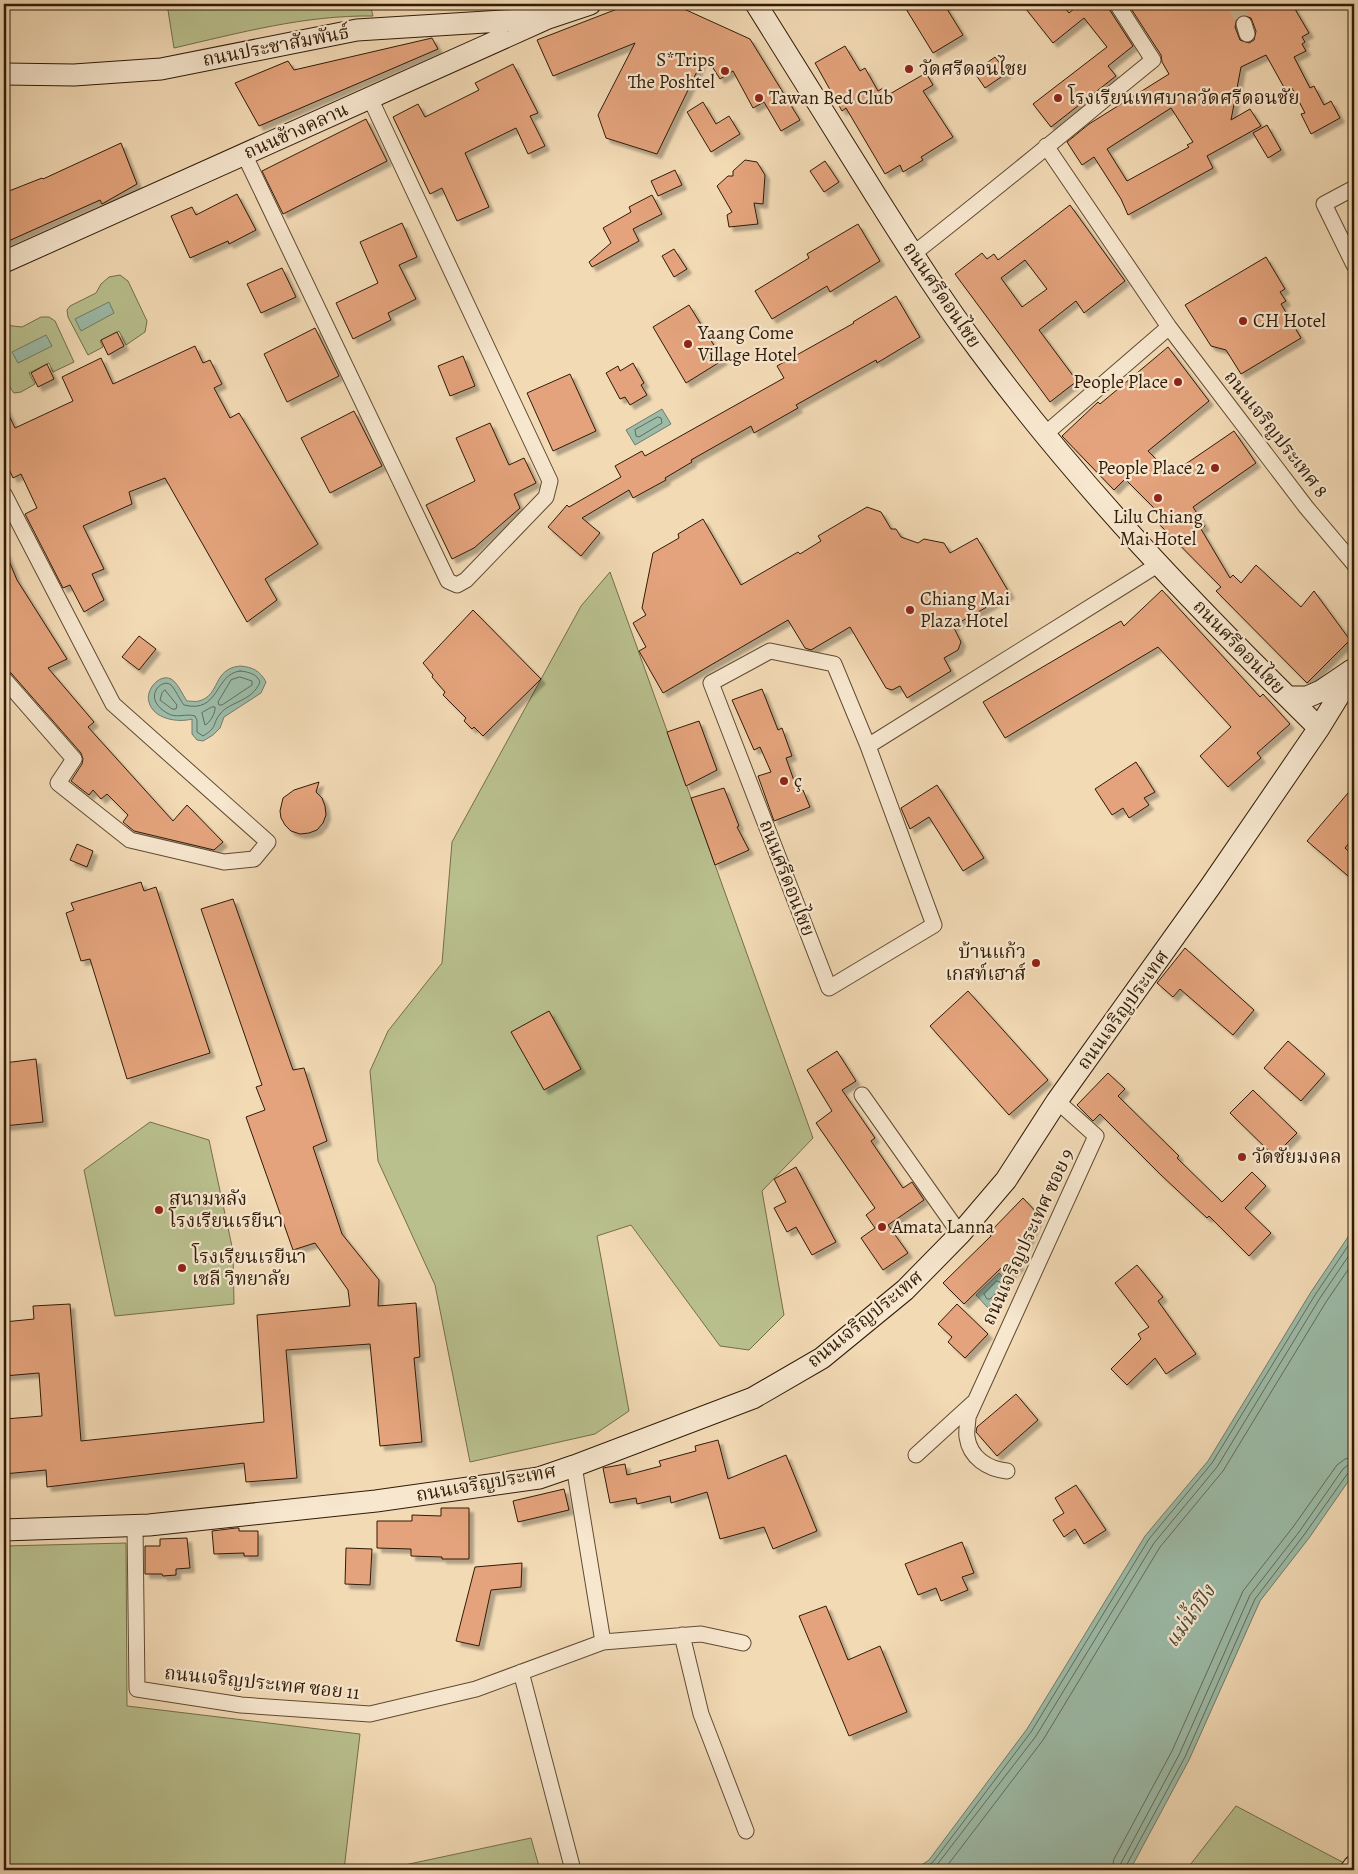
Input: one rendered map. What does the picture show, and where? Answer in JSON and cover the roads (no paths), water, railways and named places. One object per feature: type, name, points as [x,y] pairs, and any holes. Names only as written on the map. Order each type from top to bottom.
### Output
[{"type":"street","name":"ถนนช้างคลาน","points":[[4,262],[548,18],[590,4]]},
{"type":"street","name":"ถนนศรีดอนไชย","points":[[756,4],[913,254],[977,348],[1044,435],[1106,507],[1159,564],[1319,728]]},
{"type":"street","points":[[913,254],[996,189],[1153,60],[1117,4]]},
{"type":"street","name":"ถนนประชาสัมพันธ์","points":[[4,74],[74,75],[161,69],[357,30],[548,18]]},
{"type":"street","points":[[244,154],[448,581],[457,585],[466,580],[546,497],[550,481],[370,98]]},
{"type":"street","name":"ถนนเจริญประเทศ 8","points":[[1046,146],[1168,327],[1306,507],[1354,564]]},
{"type":"street","points":[[1354,188],[1324,204],[1354,264]]},
{"type":"street","points":[[1044,435],[1168,327]]},
{"type":"street","points":[[4,494],[113,704],[268,842],[254,859],[224,862],[130,840],[58,783],[74,759],[4,679]]},
{"type":"street","points":[[868,746],[1159,564]]},
{"type":"street","name":"ถนนศรีดอนไชย","points":[[770,651],[834,664],[868,746],[934,925],[830,988],[711,684],[770,651]]},
{"type":"street","points":[[1288,697],[1307,697],[1321,691],[1354,670]]},
{"type":"street","name":"ถนนเจริญประเทศ","points":[[4,1530],[135,1527],[357,1504],[539,1478],[753,1398],[822,1358],[905,1290],[960,1234],[1006,1180],[1057,1101],[1200,901],[1319,728],[1354,670]]},
{"type":"street","points":[[862,1095],[960,1234]]},
{"type":"street","name":"ถนนเจริญประเทศ ซอย 9","points":[[974,1402],[1096,1136],[1057,1101]]},
{"type":"street","points":[[916,1455],[974,1402]]},
{"type":"street","points":[[974,1402],[968,1417],[967,1437],[971,1448],[976,1456],[985,1464],[993,1469],[1007,1471]]},
{"type":"street","points":[[574,1466],[603,1642]]},
{"type":"street","name":"ถนนเจริญประเทศ ซอย 11","points":[[135,1527],[137,1689],[241,1705],[370,1714],[476,1689],[603,1642],[701,1634],[743,1644]]},
{"type":"street","points":[[682,1635],[702,1714],[746,1831]]},
{"type":"street","points":[[521,1672],[573,1870]]},
{"type":"street","points":[[1351,1870],[1354,1866]]},
{"type":"water","points":[[109,302],[114,313],[81,331],[75,319]]},
{"type":"water","points":[[46,335],[52,346],[18,363],[12,352]]},
{"type":"water","points":[[662,409],[671,424],[635,445],[626,430]]},
{"type":"water","points":[[240,666],[249,667],[259,672],[266,682],[261,693],[224,717],[220,728],[203,741],[197,740],[192,734],[192,719],[173,720],[161,716],[151,708],[148,698],[149,693],[154,684],[162,679],[171,679],[178,686],[187,701],[198,701],[206,698],[211,693],[225,672]]},
{"type":"water","name":"แม่น้ำปิง","points":[[1354,1228],[1354,1473],[1309,1538],[1260,1601],[1189,1760],[1130,1870],[914,1870],[929,1860],[1027,1729],[1145,1536],[1208,1461],[1311,1292]]},
{"type":"water","points":[[999,1273],[1011,1286],[988,1308],[976,1295]]},
{"type":"tunnel","points":[[1235,4],[1244,24]]},
{"type":"place","name":"วัดศรีดอนไชย","points":[[909,69]]},
{"type":"place","name":"S*Trips The Poshtel","points":[[725,71]]},
{"type":"place","name":"Tawan Bed Club","points":[[759,98]]},
{"type":"place","name":"โรงเรียนเทศบาลวัดศรีดอนชัย","points":[[1058,98]]},
{"type":"place","name":"CH Hotel","points":[[1243,321]]},
{"type":"place","name":"Yaang Come Village Hotel","points":[[688,344]]},
{"type":"place","name":"People Place","points":[[1178,382]]},
{"type":"place","name":"People Place 2","points":[[1215,468]]},
{"type":"place","name":"Lilu Chiang Mai Hotel","points":[[1158,498]]},
{"type":"place","name":"Chiang Mai Plaza Hotel","points":[[910,610]]},
{"type":"place","name":"ç","points":[[784,781]]},
{"type":"place","name":"บ้านแก้ว เกสท์เฮาส์","points":[[1036,963]]},
{"type":"place","name":"วัดชัยมงคล","points":[[1242,1157]]},
{"type":"place","name":"สนามหลัง โรงเรียนเรยีนา","points":[[159,1210]]},
{"type":"place","name":"Amata Lanna","points":[[882,1227]]},
{"type":"place","name":"โรงเรียนเรยีนา เชลี วิทยาลัย","points":[[182,1268]]}]
